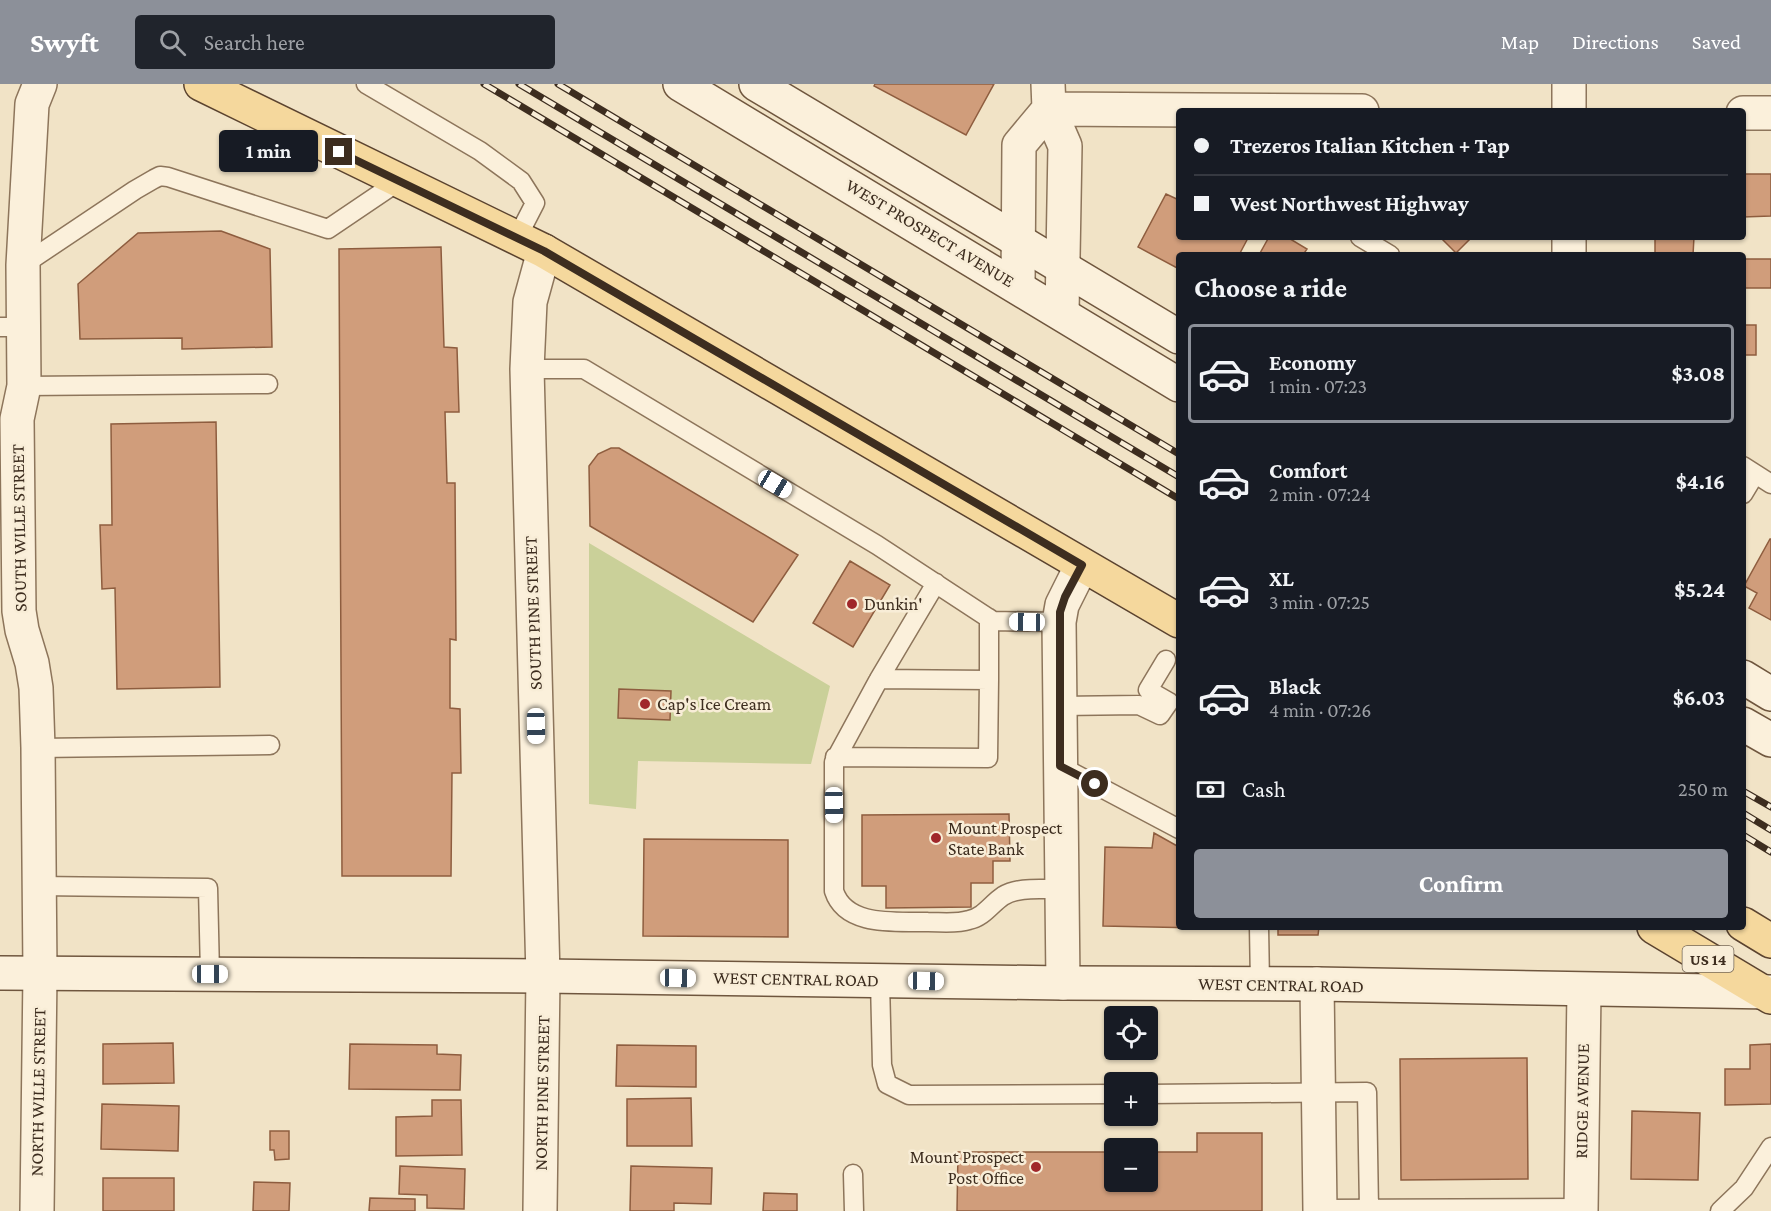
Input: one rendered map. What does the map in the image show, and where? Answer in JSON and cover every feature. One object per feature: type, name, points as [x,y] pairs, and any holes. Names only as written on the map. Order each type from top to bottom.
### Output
[{"type":"main road","points":[[201,84],[530,245],[1176,619]]},
{"type":"main road","name":"US 14","points":[[1746,926],[1771,940]]},
{"type":"main road","name":"US 14","points":[[1659,930],[1768,994]]},
{"type":"street","name":"SOUTH WILLE STREET","points":[[40,84],[32,104],[23,265],[12,327],[24,386],[17,419],[19,611],[36,688],[40,973]]},
{"type":"street","name":"WEST PROSPECT AVENUE","points":[[680,84],[1176,382]]},
{"type":"street","points":[[756,84],[1176,335]]},
{"type":"street","points":[[1569,84],[1569,108]]},
{"type":"street","points":[[1018,286],[1019,146],[1049,96]]},
{"type":"street","points":[[1049,96],[1259,108]]},
{"type":"street","points":[[1049,96],[1065,146],[1062,313]]},
{"type":"street","points":[[1746,113],[1771,113]]},
{"type":"street","name":"SOUTH PINE STREET","points":[[530,245],[527,369],[543,976]]},
{"type":"street","points":[[1062,983],[1059,622],[1062,605],[1082,565]]},
{"type":"street","points":[[1746,679],[1771,694]]},
{"type":"street","points":[[1746,726],[1771,740]]},
{"type":"street","name":"WEST CENTRAL ROAD","points":[[0,973],[1317,984],[1768,994]]},
{"type":"street","name":"NORTH WILLE STREET","points":[[37,1211],[40,973]]},
{"type":"street","name":"NORTH PINE STREET","points":[[540,1211],[543,976]]},
{"type":"street","points":[[1317,984],[1320,1210]]},
{"type":"street","name":"RIDGE AVENUE","points":[[1581,1209],[1584,990]]},
{"type":"lane","points":[[366,84],[480,151],[521,181],[535,203],[530,245]]},
{"type":"lane","points":[[23,265],[135,190],[160,176],[328,229],[399,181]]},
{"type":"lane","points":[[1365,240],[1385,252]]},
{"type":"lane","points":[[527,369],[584,369],[936,583],[989,618],[998,622],[1059,622]]},
{"type":"lane","points":[[24,386],[268,384]]},
{"type":"lane","points":[[1749,470],[1771,484]]},
{"type":"lane","points":[[936,583],[879,679],[835,760],[834,891],[840,903],[864,918],[879,921],[961,922],[978,917],[1000,898],[1015,891],[1061,890]]},
{"type":"lane","points":[[835,760],[988,758],[989,618]]},
{"type":"lane","points":[[1060,706],[1144,698],[1166,660]]},
{"type":"lane","points":[[879,679],[989,680]]},
{"type":"lane","points":[[38,748],[270,745]]},
{"type":"lane","points":[[1060,766],[1176,827]]},
{"type":"lane","points":[[38,886],[208,888],[210,974]]},
{"type":"lane","points":[[1259,930],[1260,984]]},
{"type":"lane","points":[[880,981],[882,1065],[887,1084],[909,1095],[1104,1094]]},
{"type":"lane","points":[[1158,1094],[1367,1092],[1369,1209]]},
{"type":"lane","points":[[1720,1211],[1744,1188],[1771,1147]]},
{"type":"lane","points":[[853,1174],[854,1211]]},
{"type":"lane","points":[[1320,1210],[1581,1209]]},
{"type":"green space","points":[[589,543],[830,686],[811,764],[638,761],[636,809],[589,804]]},
{"type":"building","points":[[875,84],[994,84],[966,135],[874,86]]},
{"type":"building","points":[[1746,174],[1771,174],[1771,216],[1746,217]]},
{"type":"building","points":[[1166,194],[1176,199],[1176,240],[1247,240],[1241,252],[1176,252],[1176,267],[1138,247]]},
{"type":"building","points":[[221,231],[270,249],[272,347],[182,349],[182,338],[80,339],[78,284],[138,233]]},
{"type":"building","points":[[1267,240],[1292,240],[1307,249],[1305,252],[1261,252]]},
{"type":"building","points":[[1443,240],[1469,240],[1457,252]]},
{"type":"building","points":[[1655,240],[1694,240],[1693,252],[1655,252]]},
{"type":"building","points":[[441,247],[444,347],[457,348],[459,412],[445,412],[447,483],[455,483],[456,640],[450,639],[450,708],[460,709],[461,773],[452,773],[451,876],[342,876],[339,249]]},
{"type":"building","points":[[1746,259],[1771,259],[1771,288],[1746,288]]},
{"type":"building","points":[[1746,325],[1756,325],[1756,355],[1746,355]]},
{"type":"building","points":[[216,422],[220,687],[117,689],[115,588],[102,589],[100,525],[112,525],[111,424]]},
{"type":"building","points":[[611,448],[619,448],[798,555],[753,622],[590,526],[589,466],[598,454]]},
{"type":"building","points":[[1771,539],[1771,620],[1749,608],[1757,593],[1746,587],[1746,582]]},
{"type":"building","name":"Dunkin'","points":[[850,561],[890,585],[853,647],[813,623]]},
{"type":"building","name":"Cap's Ice Cream","points":[[619,689],[671,691],[670,720],[618,718]]},
{"type":"building","name":"Mount Prospect State Bank","points":[[1009,814],[1010,861],[993,861],[993,883],[971,883],[971,907],[886,908],[886,886],[862,886],[862,815]]},
{"type":"building","points":[[1154,833],[1176,845],[1176,927],[1103,926],[1105,847],[1152,848]]},
{"type":"building","points":[[644,839],[788,840],[788,937],[643,936]]},
{"type":"building","points":[[1278,930],[1319,930],[1318,935],[1278,935]]},
{"type":"building","points":[[173,1043],[174,1083],[103,1084],[103,1044]]},
{"type":"building","points":[[350,1044],[437,1045],[437,1054],[461,1055],[460,1090],[349,1089]]},
{"type":"building","points":[[1771,1044],[1771,1104],[1725,1105],[1725,1069],[1750,1069],[1750,1045]]},
{"type":"building","points":[[617,1045],[696,1046],[696,1087],[616,1086]]},
{"type":"building","points":[[1527,1058],[1528,1179],[1401,1180],[1400,1059]]},
{"type":"building","points":[[691,1098],[692,1146],[627,1146],[627,1099]]},
{"type":"building","points":[[432,1100],[461,1100],[462,1155],[396,1156],[396,1117],[432,1116]]},
{"type":"building","points":[[102,1104],[179,1106],[178,1151],[101,1149]]},
{"type":"building","points":[[1632,1111],[1700,1113],[1698,1180],[1631,1179]]},
{"type":"building","points":[[270,1131],[289,1131],[289,1159],[275,1160],[274,1150],[270,1150]]},
{"type":"building","name":"Mount Prospect Post Office","points":[[1197,1133],[1262,1133],[1262,1211],[957,1211],[958,1152],[1104,1152],[1104,1192],[1158,1192],[1158,1152],[1197,1152]]},
{"type":"building","points":[[400,1166],[465,1169],[464,1209],[427,1208],[427,1195],[399,1194]]},
{"type":"building","points":[[631,1166],[712,1168],[711,1204],[674,1203],[674,1211],[630,1211]]},
{"type":"building","points":[[103,1178],[174,1178],[174,1211],[103,1211]]},
{"type":"building","points":[[254,1182],[290,1183],[289,1211],[253,1211]]},
{"type":"building","points":[[764,1193],[797,1194],[797,1211],[763,1211]]},
{"type":"building","points":[[370,1198],[415,1199],[415,1211],[369,1211]]},
{"type":"railway","points":[[484,84],[1176,497]]},
{"type":"railway","points":[[519,84],[1176,475]]},
{"type":"railway","points":[[558,84],[1176,452]]},
{"type":"railway","points":[[1746,793],[1771,807]]},
{"type":"railway","points":[[1746,815],[1771,830]]},
{"type":"railway","points":[[1746,837],[1771,852]]},
{"type":"place","name":"Dunkin'","points":[[852,604]]},
{"type":"place","name":"Cap's Ice Cream","points":[[645,704]]},
{"type":"place","name":"Mount Prospect State Bank","points":[[936,838]]},
{"type":"place","name":"Mount Prospect Post Office","points":[[1036,1167]]},
{"type":"route","points":[[339,152],[544,251],[1082,565],[1065,597],[1060,612],[1060,766],[1095,784]]}]
